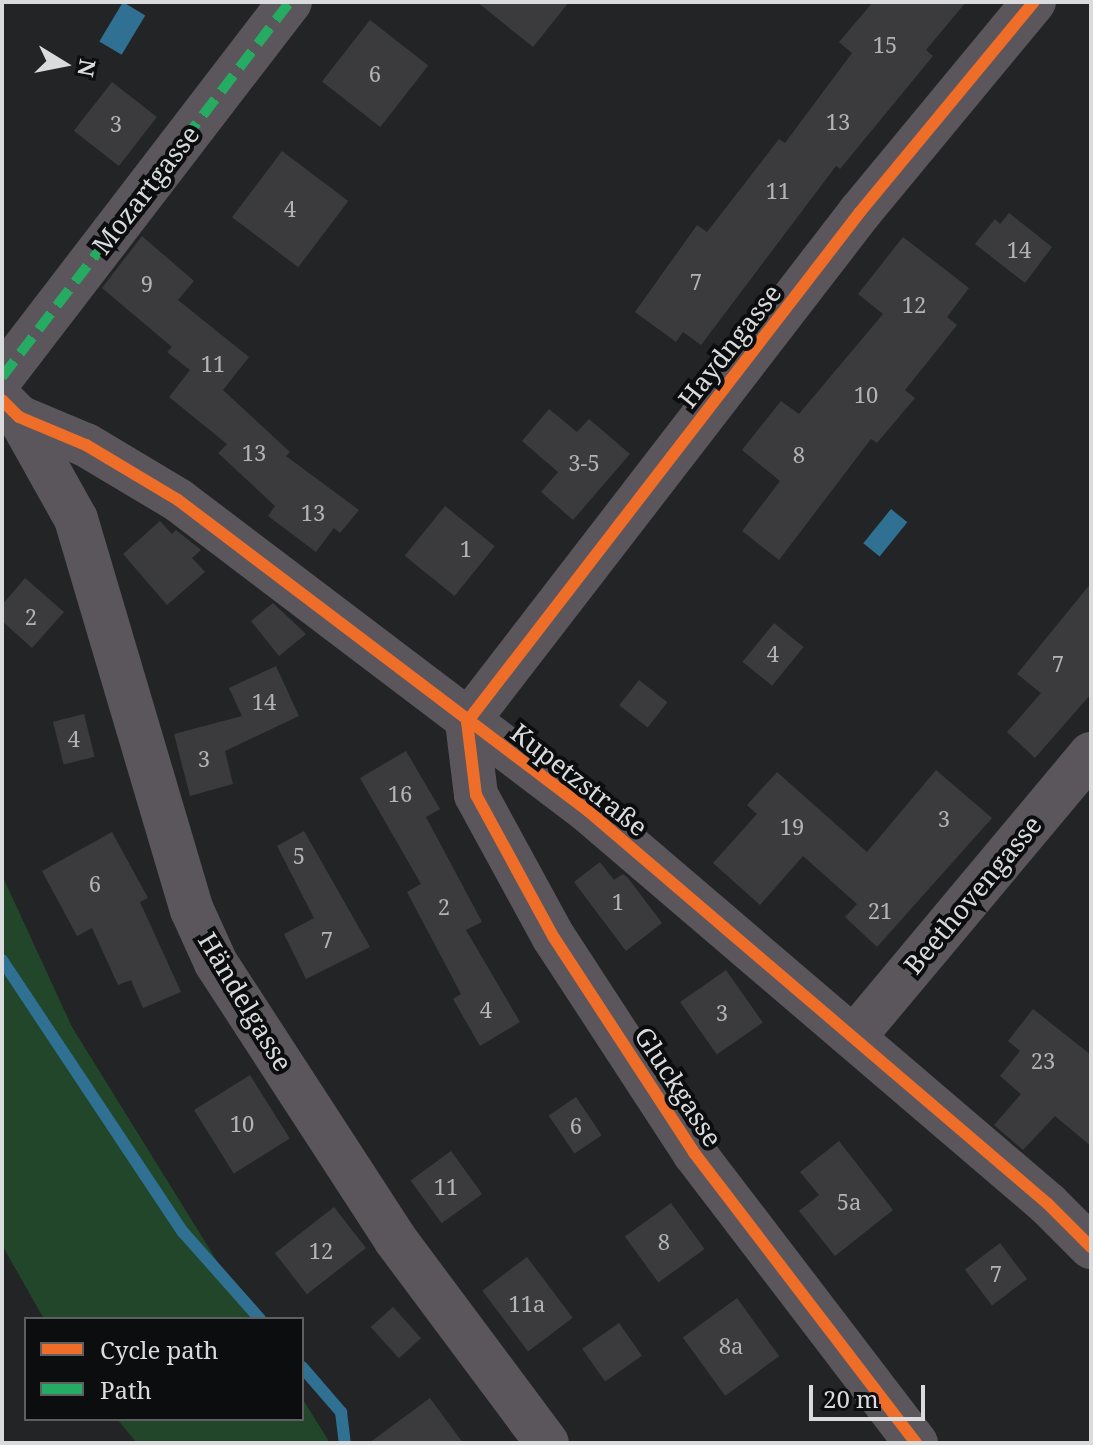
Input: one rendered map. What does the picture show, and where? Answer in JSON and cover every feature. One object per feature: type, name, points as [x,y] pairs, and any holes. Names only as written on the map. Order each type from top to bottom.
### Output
[{"type":"street","name":"Mozartgasse","points":[[2,377],[290,2]]},
{"type":"street","name":"Haydngasse","points":[[467,722],[860,212],[1034,2]]},
{"type":"street","name":"Kupetzstraße","points":[[10,408],[86,445],[178,500],[587,810],[854,1037],[1091,1247]]},
{"type":"street","name":"Händelgasse","points":[[10,408],[76,519],[192,910],[216,963],[395,1239],[547,1443]]},
{"type":"street","name":"Gluckgasse","points":[[467,722],[476,795],[554,938],[721,1190],[916,1443]]},
{"type":"street","name":"Beethovengasse","points":[[854,1037],[1091,754]]},
{"type":"green space","points":[[2,875],[72,1027],[252,1317],[43,1317],[2,1245]]},
{"type":"green space","points":[[304,1401],[330,1443],[137,1443],[119,1421],[304,1421]]},
{"type":"water","points":[[123,2],[145,15],[122,55],[99,41]]},
{"type":"water","points":[[891,509],[907,522],[880,556],[863,543]]},
{"type":"building","points":[[477,2],[569,2],[533,47]]},
{"type":"building","points":[[873,2],[966,2],[926,50],[933,56],[840,169],[836,166],[701,345],[683,332],[676,342],[635,312],[697,225],[707,232],[779,139],[785,143],[852,53],[839,42]]},
{"type":"building","points":[[370,20],[428,66],[380,127],[322,81]]},
{"type":"building","points":[[112,82],[157,117],[119,166],[74,131]]},
{"type":"building","points":[[282,151],[348,201],[298,267],[232,217]]},
{"type":"building","points":[[1009,213],[1052,247],[1025,283],[975,244],[995,219],[1000,224]]},
{"type":"building","points":[[142,236],[194,281],[178,300],[249,357],[223,390],[290,452],[286,456],[359,510],[340,533],[334,528],[316,552],[268,516],[275,506],[218,453],[227,444],[169,397],[190,370],[167,352],[172,347],[102,288]]},
{"type":"building","points":[[903,237],[969,288],[947,317],[957,325],[905,390],[915,398],[877,443],[871,439],[779,560],[742,531],[780,481],[742,450],[781,401],[799,414],[883,314],[858,294]]},
{"type":"building","points":[[549,409],[577,432],[589,419],[630,454],[573,520],[541,492],[558,472],[522,441]]},
{"type":"building","points":[[445,506],[495,546],[454,596],[405,556]]},
{"type":"building","points":[[160,521],[172,534],[176,530],[201,550],[192,558],[205,572],[167,605],[123,554]]},
{"type":"building","points":[[25,578],[64,612],[32,648],[2,621],[2,605]]},
{"type":"building","points":[[1091,583],[1091,694],[1035,758],[1007,732],[1041,693],[1017,674]]},
{"type":"building","points":[[273,603],[306,634],[279,656],[251,621]]},
{"type":"building","points":[[774,623],[804,647],[772,686],[743,662]]},
{"type":"building","points":[[276,666],[299,716],[225,751],[233,784],[190,796],[174,734],[242,716],[229,688]]},
{"type":"building","points":[[639,680],[667,702],[648,727],[619,705]]},
{"type":"building","points":[[84,714],[95,757],[64,764],[53,722]]},
{"type":"building","points":[[406,751],[440,809],[426,817],[482,922],[466,930],[520,1022],[480,1046],[453,999],[461,994],[407,892],[421,884],[360,778]]},
{"type":"building","points":[[936,770],[992,818],[877,947],[845,917],[857,904],[803,856],[760,905],[713,863],[757,814],[747,805],[777,772],[867,852]]},
{"type":"building","points":[[304,831],[370,947],[306,979],[284,934],[314,918],[277,846]]},
{"type":"building","points":[[112,832],[148,898],[140,902],[181,992],[143,1008],[131,980],[118,985],[92,928],[77,936],[42,871]]},
{"type":"building","points":[[600,862],[614,880],[623,874],[628,878],[662,923],[626,951],[574,882]]},
{"type":"building","points":[[726,970],[763,1022],[717,1055],[680,1002]]},
{"type":"building","points":[[1033,1009],[1091,1055],[1091,1146],[1055,1116],[1023,1150],[994,1125],[1021,1094],[1000,1076],[1020,1051],[1008,1041]]},
{"type":"building","points":[[250,1075],[290,1139],[234,1174],[194,1110]]},
{"type":"building","points":[[576,1097],[602,1135],[574,1154],[549,1115]]},
{"type":"building","points":[[839,1141],[893,1210],[835,1256],[799,1211],[819,1195],[800,1172]]},
{"type":"building","points":[[451,1151],[482,1194],[442,1223],[411,1180]]},
{"type":"building","points":[[671,1203],[705,1249],[658,1283],[625,1237]]},
{"type":"building","points":[[334,1207],[366,1248],[307,1294],[275,1253]]},
{"type":"building","points":[[1000,1243],[1027,1279],[992,1305],[965,1269]]},
{"type":"building","points":[[527,1257],[573,1318],[528,1351],[482,1291]]},
{"type":"building","points":[[737,1298],[779,1356],[725,1396],[683,1337]]},
{"type":"building","points":[[393,1307],[421,1338],[399,1358],[371,1327]]},
{"type":"building","points":[[619,1323],[642,1356],[605,1382],[582,1349]]},
{"type":"building","points":[[430,1398],[463,1443],[369,1443]]},
{"type":"waterway","points":[[2,960],[183,1232],[258,1317]]},
{"type":"waterway","points":[[304,1369],[341,1412],[345,1443]]},
{"type":"marked path","points":[[2,377],[290,2]]},
{"type":"cycle path","points":[[916,1443],[695,1154],[554,938],[476,795],[467,722],[860,212],[1034,2]]},
{"type":"cycle path","points":[[2,400],[19,417],[86,445],[178,500],[587,810],[1048,1204],[1091,1247]]}]
